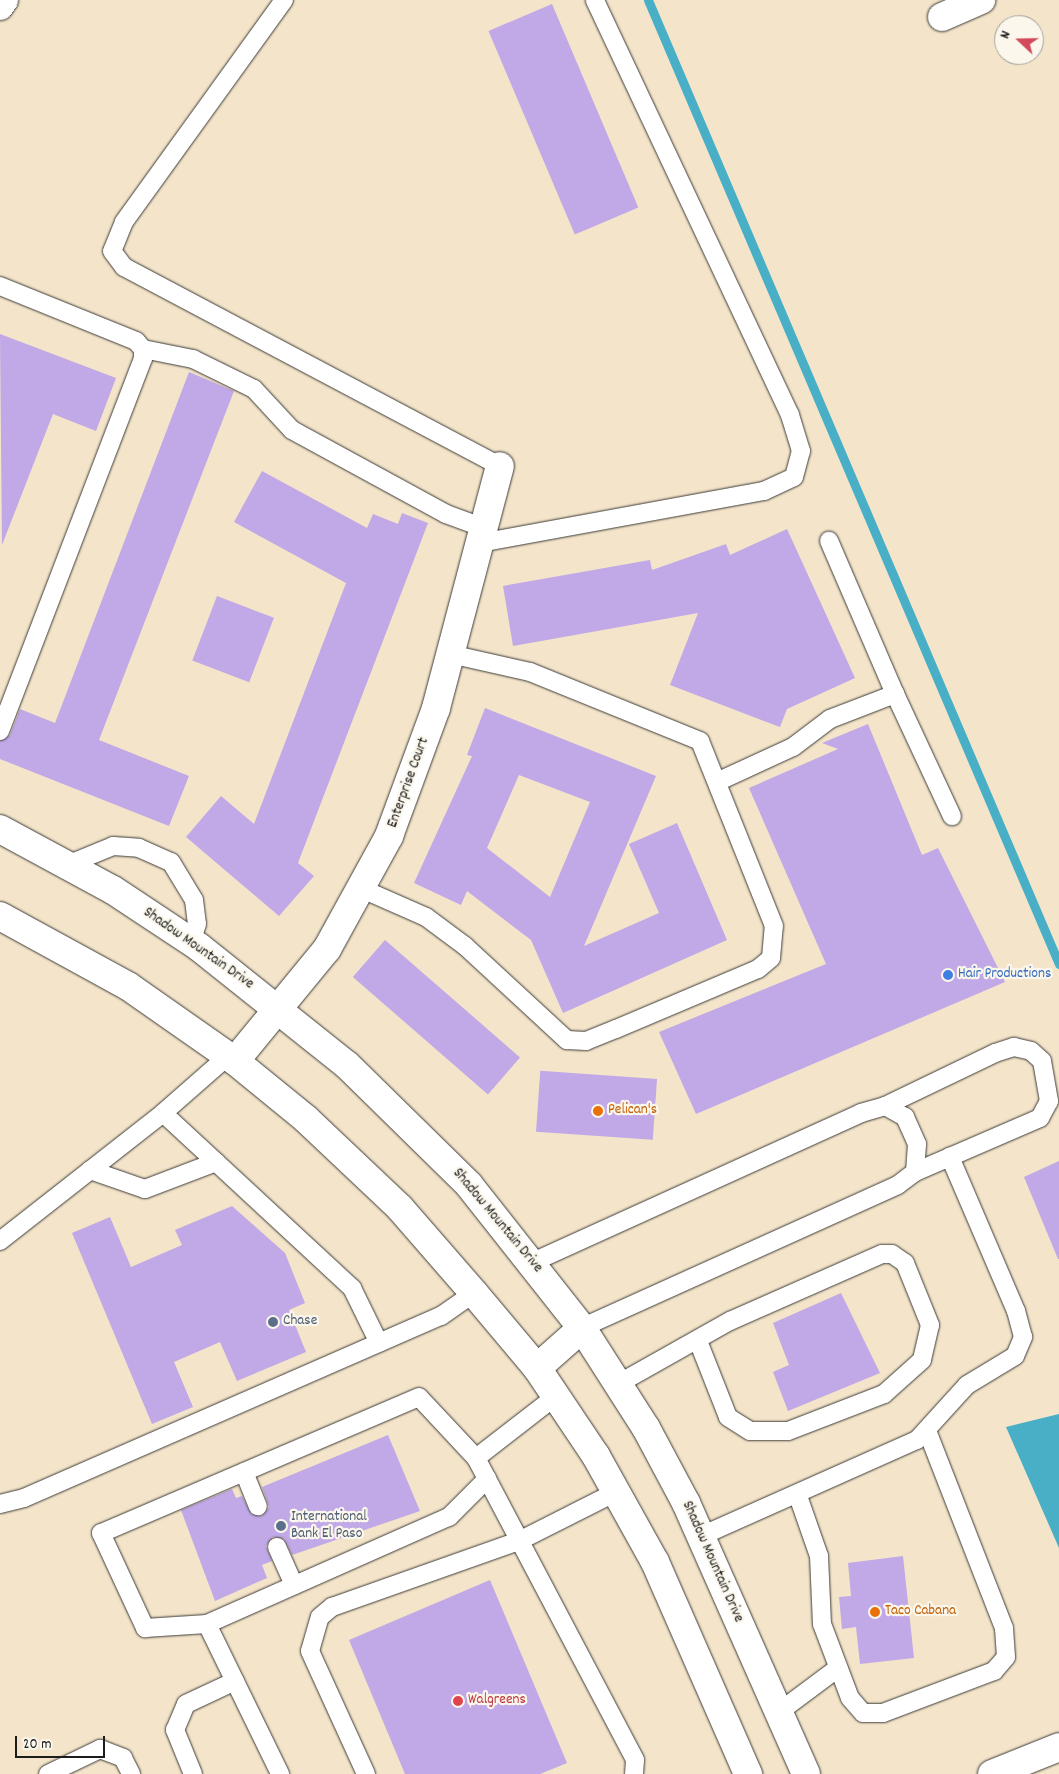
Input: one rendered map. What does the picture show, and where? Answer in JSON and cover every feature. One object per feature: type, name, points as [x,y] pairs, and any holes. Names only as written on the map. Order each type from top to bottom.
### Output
[{"type":"main road","points":[[0,6],[4,0]]},
{"type":"main road","points":[[942,17],[981,0]]},
{"type":"main road","name":"Enterprise Court","points":[[231,1058],[281,1009],[327,949],[360,888],[408,790],[450,654],[500,466]]},
{"type":"main road","name":"Shadow Mountain Drive","points":[[0,829],[67,865],[192,942],[281,1009],[410,1123],[533,1262],[582,1328],[618,1384],[701,1536],[806,1774]]},
{"type":"main road","points":[[0,916],[128,986],[231,1058],[306,1119],[400,1208],[537,1368],[616,1492],[659,1571],[748,1774]]},
{"type":"main road","points":[[537,1368],[582,1328]]},
{"type":"main road","points":[[992,1774],[1059,1747]]},
{"type":"lane","points":[[284,0],[124,222],[112,251],[124,267],[500,466]]},
{"type":"lane","points":[[143,349],[193,359],[254,389],[292,430],[482,535],[764,491],[794,477],[801,451],[790,415],[595,0]]},
{"type":"lane","points":[[0,286],[136,341],[143,349],[144,359],[0,731]]},
{"type":"lane","points":[[829,541],[895,694],[952,816]]},
{"type":"lane","points":[[360,888],[426,917],[465,946],[554,1031],[568,1040],[586,1041],[758,969],[771,958],[774,926],[719,780],[700,741],[678,729],[530,672],[450,654]]},
{"type":"lane","points":[[719,780],[793,747],[830,719],[895,694]]},
{"type":"lane","points":[[67,865],[113,846],[139,848],[171,862],[194,900],[197,924],[192,942]]},
{"type":"lane","points":[[533,1262],[885,1106],[995,1053],[1014,1047],[1031,1051],[1042,1061],[1048,1081],[1049,1101],[1040,1118],[915,1172],[898,1185],[582,1328]]},
{"type":"lane","points":[[0,1241],[231,1058]]},
{"type":"lane","points":[[885,1106],[905,1117],[917,1144],[915,1172]]},
{"type":"lane","points":[[163,1113],[352,1288],[378,1343]]},
{"type":"lane","points":[[701,1536],[798,1496],[917,1440],[967,1385],[1015,1356],[1023,1337],[1009,1292],[950,1157]]},
{"type":"lane","points":[[90,1170],[145,1189],[216,1162]]},
{"type":"lane","points":[[618,1384],[698,1341],[730,1321],[882,1254],[892,1254],[905,1263],[930,1325],[922,1360],[884,1394],[788,1431],[750,1431],[728,1416],[698,1341]]},
{"type":"lane","points":[[0,1504],[24,1498],[441,1316],[474,1293]]},
{"type":"lane","points":[[476,1458],[556,1396]]},
{"type":"lane","points":[[487,1479],[449,1517],[207,1624],[146,1628],[101,1533],[419,1397],[476,1458],[521,1540],[635,1760],[634,1774]]},
{"type":"lane","points":[[798,1496],[816,1542],[822,1624],[850,1698],[863,1713],[884,1713],[994,1671],[1006,1657],[1004,1628],[927,1431]]},
{"type":"lane","points":[[244,1472],[258,1506]]},
{"type":"lane","points":[[366,1774],[310,1651],[316,1625],[332,1607],[521,1540],[616,1492]]},
{"type":"lane","points":[[277,1547],[294,1585]]},
{"type":"lane","points":[[207,1624],[280,1774]]},
{"type":"lane","points":[[779,1712],[838,1668]]},
{"type":"lane","points":[[194,1774],[175,1730],[186,1704],[235,1681]]},
{"type":"lane","points":[[48,1774],[100,1749],[123,1758],[130,1774]]},
{"type":"water","points":[[1059,1414],[1059,1548],[1006,1427]]},
{"type":"building","points":[[552,4],[638,207],[575,234],[488,31]]},
{"type":"building","points":[[0,334],[116,378],[96,431],[53,414],[2,545]]},
{"type":"building","points":[[189,372],[234,391],[99,740],[189,776],[169,826],[0,759],[0,741],[10,735],[20,709],[55,723]]},
{"type":"building","points":[[262,471],[367,528],[373,514],[398,524],[402,513],[428,523],[298,863],[314,876],[279,916],[186,837],[221,796],[254,824],[346,583],[234,522]]},
{"type":"building","points":[[787,529],[855,678],[787,709],[780,727],[670,685],[698,613],[513,646],[503,586],[650,560],[652,570],[726,544],[730,555]]},
{"type":"building","points":[[217,596],[274,618],[249,682],[192,660]]},
{"type":"building","points":[[485,708],[656,776],[584,946],[659,913],[629,844],[677,823],[727,940],[563,1013],[531,940],[467,891],[461,905],[414,883],[472,756],[467,755]],"holes":[[[519,775],[590,802],[550,897],[487,848]]]},
{"type":"building","points":[[868,724],[922,855],[938,848],[1005,982],[696,1114],[659,1032],[826,964],[749,788],[838,749],[822,743]]},
{"type":"building","points":[[385,940],[520,1057],[488,1094],[353,977]]},
{"type":"building","name":"Pelican's","points":[[540,1071],[657,1079],[653,1140],[536,1132]]},
{"type":"building","points":[[1059,1161],[1059,1259],[1058,1259],[1024,1177]]},
{"type":"building","points":[[232,1206],[285,1253],[305,1303],[289,1310],[306,1352],[237,1381],[220,1342],[174,1362],[193,1407],[152,1424],[72,1233],[110,1217],[131,1267],[182,1245],[175,1230]]},
{"type":"building","points":[[841,1293],[880,1373],[788,1411],[773,1372],[789,1365],[773,1323]]},
{"type":"building","name":"International Bank El Paso","points":[[388,1435],[420,1511],[292,1555],[284,1539],[273,1537],[266,1546],[272,1561],[262,1565],[267,1578],[215,1601],[181,1510],[232,1489],[236,1498],[242,1496],[251,1514],[262,1516],[269,1507],[262,1487]]},
{"type":"building","name":"Taco Cabana","points":[[903,1556],[914,1658],[860,1664],[856,1627],[842,1629],[839,1597],[851,1596],[848,1563]]},
{"type":"building","name":"Walgreens","points":[[490,1580],[567,1763],[540,1774],[405,1774],[349,1640]]},
{"type":"waterway","points":[[648,0],[1059,964]]},
{"type":"place","name":"Hair Productions","points":[[948,975]]},
{"type":"place","name":"Pelican's","points":[[598,1111]]},
{"type":"place","name":"Chase","points":[[273,1322]]},
{"type":"place","name":"International Bank El Paso","points":[[281,1526]]},
{"type":"place","name":"Taco Cabana","points":[[875,1612]]},
{"type":"place","name":"Walgreens","points":[[458,1701]]}]
